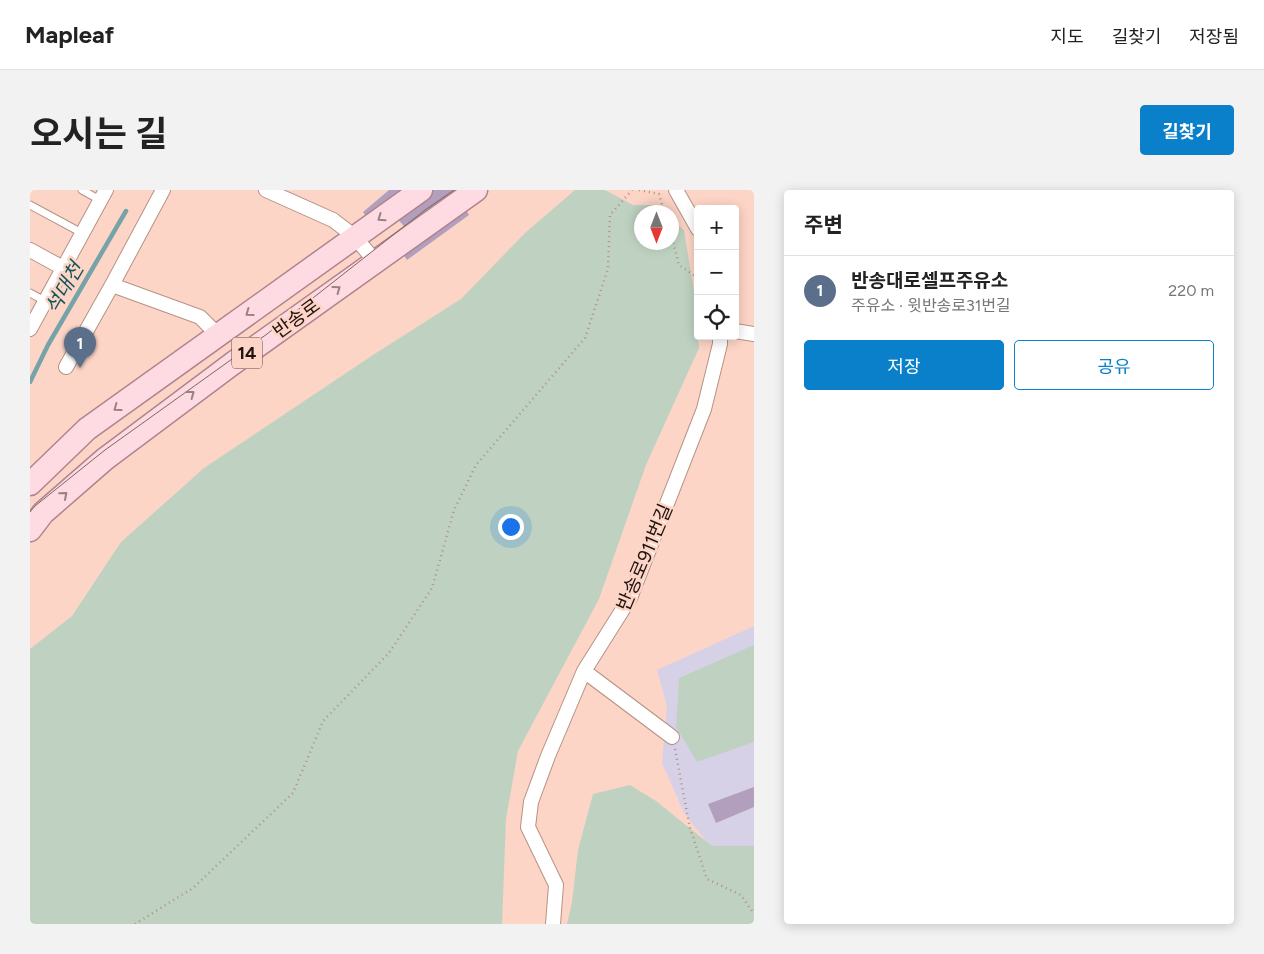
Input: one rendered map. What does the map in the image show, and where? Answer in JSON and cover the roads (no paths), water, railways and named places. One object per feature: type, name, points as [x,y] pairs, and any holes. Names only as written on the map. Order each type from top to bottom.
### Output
[{"type":"main road","name":"반송로","points":[[30,484],[87,429],[420,190]]},
{"type":"main road","name":"반송로","points":[[30,530],[43,513],[105,459],[232,364],[476,190]]},
{"type":"street","points":[[66,367],[163,190]]},
{"type":"street","points":[[266,190],[334,220],[354,236],[375,262]]},
{"type":"street","points":[[676,190],[694,223]]},
{"type":"street","points":[[30,329],[103,195]]},
{"type":"street","points":[[30,250],[63,268]]},
{"type":"street","points":[[112,285],[200,317],[218,334]]},
{"type":"street","points":[[739,332],[754,334]]},
{"type":"street","name":"반송로911번길","points":[[553,924],[556,885],[528,827],[532,802],[548,756],[584,671],[630,598],[704,409],[720,340]]},
{"type":"street","points":[[584,671],[672,737]]},
{"type":"lane","points":[[82,190],[103,195]]},
{"type":"lane","points":[[30,204],[82,233]]},
{"type":"lane","points":[[30,293],[45,301]]},
{"type":"waterway","name":"석대천","points":[[30,382],[48,345],[126,211]]},
{"type":"tram line","points":[[30,512],[105,450],[267,334],[425,210],[454,190]]},
{"type":"place","name":"반송대로셀프주유소","points":[[80,368]]}]
